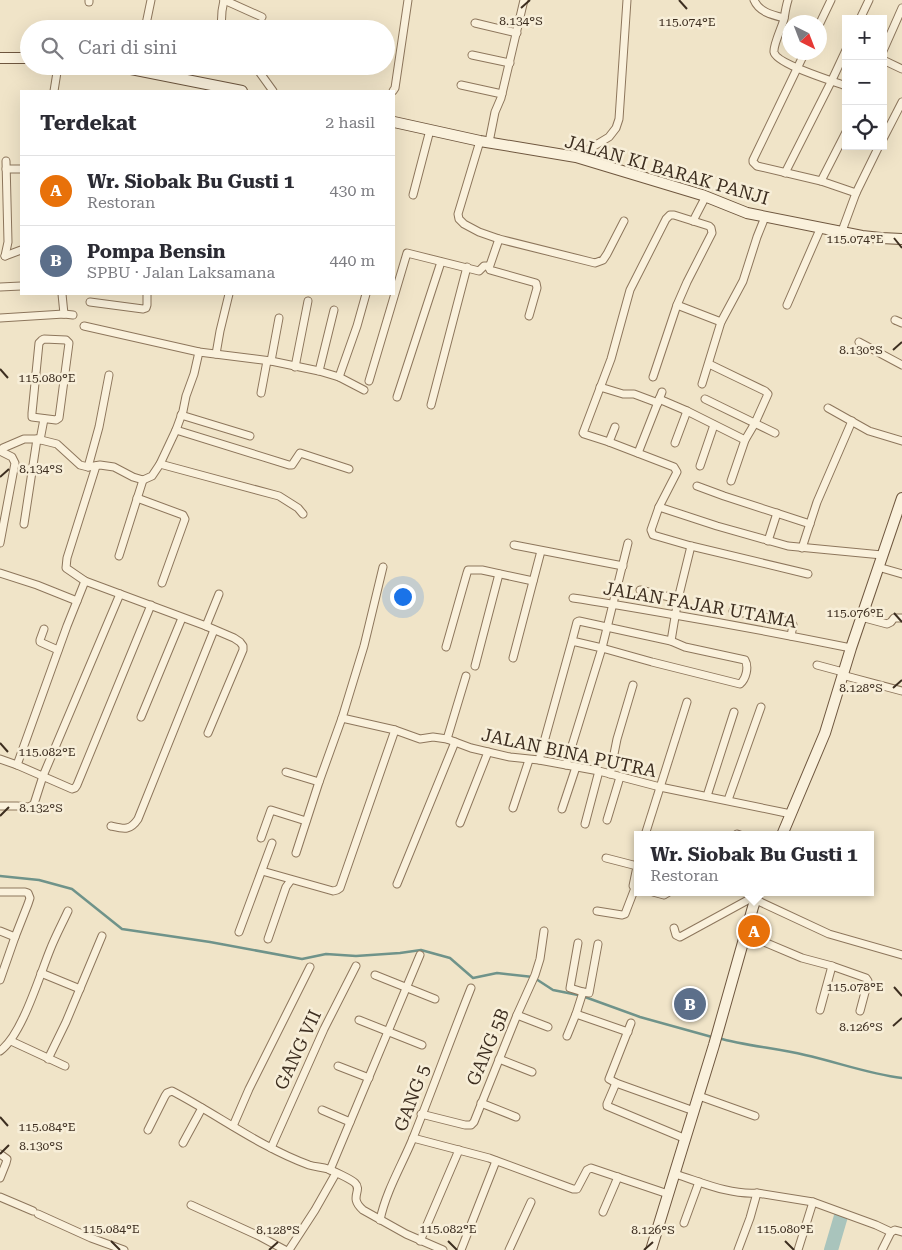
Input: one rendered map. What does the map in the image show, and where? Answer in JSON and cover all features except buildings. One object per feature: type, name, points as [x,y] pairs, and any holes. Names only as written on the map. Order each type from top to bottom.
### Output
[{"type":"main road","points":[[0,58],[20,58]]},
{"type":"main road","points":[[167,75],[237,90]]},
{"type":"main road","name":"JALAN KI BARAK PANJI","points":[[395,122],[485,142],[576,157],[706,196],[747,212],[766,217],[872,237],[902,239]]},
{"type":"main road","points":[[784,831],[825,733],[861,617],[902,498]]},
{"type":"main road","points":[[651,1250],[699,1096],[757,896]]},
{"type":"street","points":[[147,20],[151,0]]},
{"type":"street","points":[[222,20],[224,0],[262,17]]},
{"type":"street","points":[[394,90],[408,0]]},
{"type":"street","points":[[524,0],[502,94],[458,214],[459,219],[479,232],[499,239],[595,263],[603,260],[624,221]]},
{"type":"street","points":[[576,157],[609,137],[616,128],[619,118],[628,0]]},
{"type":"street","points":[[754,0],[762,10],[772,16],[782,18]]},
{"type":"street","points":[[785,15],[788,0]]},
{"type":"street","points":[[824,15],[831,0]]},
{"type":"street","points":[[862,15],[869,0]]},
{"type":"street","points":[[887,42],[902,8]]},
{"type":"street","points":[[475,23],[517,33]]},
{"type":"street","points":[[782,24],[774,50],[774,54],[779,60],[797,69],[842,84]]},
{"type":"street","points":[[472,55],[510,63]]},
{"type":"street","points":[[786,173],[842,59]]},
{"type":"street","points":[[801,60],[753,162],[758,166],[821,180],[856,193]]},
{"type":"street","points":[[887,62],[902,69]]},
{"type":"street","points":[[54,90],[57,75]]},
{"type":"street","points":[[262,75],[272,90]]},
{"type":"street","points":[[462,85],[502,94]]},
{"type":"street","points":[[887,131],[902,102]]},
{"type":"street","points":[[413,195],[430,130]]},
{"type":"street","points":[[821,180],[842,140]]},
{"type":"street","points":[[842,231],[856,193],[878,150]]},
{"type":"street","points":[[6,161],[8,242],[5,256],[20,250]]},
{"type":"street","points":[[6,169],[20,169]]},
{"type":"street","points":[[692,222],[706,196]]},
{"type":"street","points":[[653,377],[677,305],[712,233],[711,228],[708,226],[674,215],[670,215],[666,219],[630,290],[611,359],[583,433],[674,467],[677,471],[659,507],[651,530],[655,536],[808,574]]},
{"type":"street","points":[[702,384],[720,322],[743,281],[757,237],[766,217]]},
{"type":"street","points":[[787,305],[821,227]]},
{"type":"street","points":[[489,266],[499,239]]},
{"type":"street","points":[[0,244],[8,242]]},
{"type":"street","points":[[395,294],[407,254],[479,271],[484,266],[489,266]]},
{"type":"street","points":[[396,397],[441,262]]},
{"type":"street","points":[[489,266],[490,270],[536,283],[538,286],[529,316]]},
{"type":"street","points":[[431,405],[467,268]]},
{"type":"street","points":[[0,287],[20,286]]},
{"type":"street","points":[[62,295],[64,314]]},
{"type":"street","points":[[90,302],[143,309],[146,308],[148,295]]},
{"type":"street","points":[[216,354],[229,295]]},
{"type":"street","points":[[339,377],[358,326],[366,295]]},
{"type":"street","points":[[369,382],[395,295]]},
{"type":"street","points":[[295,366],[308,301]]},
{"type":"street","points":[[677,305],[720,322]]},
{"type":"street","points":[[319,371],[334,310]]},
{"type":"street","points":[[0,318],[74,315]]},
{"type":"street","points":[[261,393],[279,318]]},
{"type":"street","points":[[84,326],[199,352],[269,361],[319,371],[339,377],[364,390]]},
{"type":"street","points":[[44,339],[66,340],[69,343],[59,418],[56,420],[44,419],[32,417],[39,343],[44,339]]},
{"type":"street","points":[[859,342],[902,365]]},
{"type":"street","points":[[1,450],[24,439],[38,440],[57,444],[80,465],[88,467],[100,465],[114,467],[143,480],[152,476],[160,464],[176,430],[199,352]]},
{"type":"street","points":[[709,364],[767,392],[767,397],[745,440],[731,481]]},
{"type":"street","points":[[88,467],[99,427],[109,375]]},
{"type":"street","points":[[600,387],[623,394],[660,398],[745,440]]},
{"type":"street","points":[[638,453],[660,398]]},
{"type":"street","points":[[705,399],[775,432]]},
{"type":"street","points":[[828,408],[869,430],[902,442]]},
{"type":"street","points":[[675,443],[687,411]]},
{"type":"street","points":[[181,414],[250,436]]},
{"type":"street","points":[[24,524],[38,440],[44,419]]},
{"type":"street","points":[[802,548],[817,502],[852,421]]},
{"type":"street","points":[[700,466],[714,425]]},
{"type":"street","points":[[609,442],[615,427]]},
{"type":"street","points":[[176,430],[289,465],[294,464],[300,453],[349,469]]},
{"type":"street","points":[[0,543],[4,505],[15,463],[12,457],[1,450]]},
{"type":"street","points":[[160,464],[279,496],[298,508],[303,514]]},
{"type":"street","points":[[96,466],[66,568],[86,581],[206,626],[240,642],[243,650],[208,733]]},
{"type":"street","points":[[119,556],[143,480]]},
{"type":"street","points":[[697,486],[810,524]]},
{"type":"street","points":[[137,498],[185,516],[162,583]]},
{"type":"street","points":[[659,507],[788,546],[882,555]]},
{"type":"street","points":[[768,541],[777,513]]},
{"type":"street","points":[[566,765],[608,627],[628,543]]},
{"type":"street","points":[[514,545],[623,566]]},
{"type":"street","points":[[671,641],[678,599],[691,546]]},
{"type":"street","points":[[513,658],[541,551]]},
{"type":"street","points":[[296,853],[342,718],[364,646],[383,567]]},
{"type":"street","points":[[878,567],[902,574]]},
{"type":"street","points":[[446,647],[467,573],[470,570],[482,570],[533,581]]},
{"type":"street","points":[[0,574],[38,585],[77,601]]},
{"type":"street","points":[[475,666],[499,574]]},
{"type":"street","points":[[17,765],[58,650],[86,581]]},
{"type":"street","points":[[640,590],[678,599]]},
{"type":"street","points":[[0,806],[29,807],[34,804],[43,776],[120,594]]},
{"type":"street","points":[[206,626],[219,594]]},
{"type":"street","name":"JALAN FAJAR UTAMA","points":[[573,598],[676,615],[851,648]]},
{"type":"street","points":[[0,759],[72,789],[75,788],[151,605]]},
{"type":"street","points":[[733,610],[790,622],[792,625],[791,636]]},
{"type":"street","points":[[861,617],[887,624],[894,618],[902,618]]},
{"type":"street","points":[[142,717],[182,618]]},
{"type":"street","points":[[539,760],[572,641],[579,621],[671,641],[685,647],[745,660],[747,667],[743,681],[740,684],[572,641]]},
{"type":"street","points":[[44,629],[40,642],[58,650]]},
{"type":"street","points":[[112,826],[123,829],[130,828],[138,819],[214,630]]},
{"type":"street","points":[[817,665],[902,691]]},
{"type":"street","points":[[447,739],[466,676]]},
{"type":"street","points":[[610,774],[617,739],[633,685]]},
{"type":"street","points":[[646,831],[687,702]]},
{"type":"street","points":[[728,800],[761,707]]},
{"type":"street","points":[[707,796],[734,712]]},
{"type":"street","name":"JALAN BINA PUTRA","points":[[342,718],[395,730],[420,739],[433,736],[488,752],[599,771],[660,787],[792,814]]},
{"type":"street","points":[[262,871],[333,891],[340,888],[395,730]]},
{"type":"street","points":[[397,884],[455,742]]},
{"type":"street","points":[[460,823],[488,752]]},
{"type":"street","points":[[513,808],[529,760]]},
{"type":"street","points":[[562,809],[576,767]]},
{"type":"street","points":[[585,824],[599,771]]},
{"type":"street","points":[[286,772],[319,782]]},
{"type":"street","points":[[607,820],[620,777]]},
{"type":"street","points":[[261,838],[271,810],[306,821]]},
{"type":"street","points":[[239,932],[272,843]]},
{"type":"street","points":[[606,858],[634,863]]},
{"type":"street","points":[[268,939],[286,887],[291,880]]},
{"type":"street","points":[[0,892],[25,892],[30,898],[25,914],[3,963],[0,980]]},
{"type":"street","points":[[597,911],[624,915],[634,893]]},
{"type":"street","points":[[674,928],[676,935],[680,937],[757,896],[829,934],[902,955]]},
{"type":"street","points":[[0,1052],[11,1041],[23,1017],[68,911]]},
{"type":"street","points":[[0,931],[15,937]]},
{"type":"street","name":"GANG 5B","points":[[421,1114],[471,1126],[474,1122],[498,1059],[534,978],[540,959],[544,931]]},
{"type":"street","points":[[745,934],[802,958],[832,966],[867,979],[860,1011]]},
{"type":"street","points":[[48,1059],[102,936]]},
{"type":"street","points":[[578,943],[570,988],[589,993],[598,944]]},
{"type":"street","points":[[289,1250],[319,1203],[333,1172],[350,1122],[420,955]]},
{"type":"street","points":[[233,1126],[249,1089],[310,966]]},
{"type":"street","name":"GANG VII","points":[[271,1148],[324,1029],[356,966]]},
{"type":"street","points":[[820,1010],[832,966]]},
{"type":"street","points":[[41,973],[80,989]]},
{"type":"street","points":[[375,975],[435,999]]},
{"type":"street","name":"GANG 5","points":[[380,1220],[382,1210],[413,1138],[471,988]]},
{"type":"street","points":[[567,1036],[583,992]]},
{"type":"street","points":[[576,1014],[628,1032]]},
{"type":"street","points":[[517,1015],[548,1027]]},
{"type":"street","points":[[359,1020],[422,1044]]},
{"type":"street","points":[[631,1023],[609,1077],[610,1080],[694,1111]]},
{"type":"street","points":[[11,1041],[65,1066]]},
{"type":"street","points":[[498,1059],[532,1072]]},
{"type":"street","points":[[338,1066],[369,1078]]},
{"type":"street","points":[[616,1083],[606,1104],[607,1106],[686,1139]]},
{"type":"street","points":[[148,1130],[165,1096],[172,1091],[271,1148],[311,1166],[333,1172],[356,1184],[358,1187],[356,1201],[358,1206],[406,1234],[443,1250]]},
{"type":"street","points":[[699,1096],[755,1116]]},
{"type":"street","points":[[481,1103],[516,1117]]},
{"type":"street","points":[[183,1143],[202,1108]]},
{"type":"street","points":[[322,1110],[350,1122]]},
{"type":"street","points":[[413,1138],[496,1161],[573,1189],[577,1189],[589,1169],[594,1168],[668,1194]]},
{"type":"street","points":[[420,1241],[459,1150]]},
{"type":"street","points":[[0,1154],[7,1159],[0,1178]]},
{"type":"street","points":[[461,1250],[496,1161]]},
{"type":"street","points":[[675,1174],[728,1191],[757,1193],[813,1202],[891,1232],[894,1230],[902,1232]]},
{"type":"street","points":[[604,1212],[618,1177]]},
{"type":"street","points":[[684,1224],[699,1182]]},
{"type":"street","points":[[738,1250],[757,1193]]},
{"type":"street","points":[[0,1197],[91,1238],[124,1250]]},
{"type":"street","points":[[509,1250],[531,1202]]},
{"type":"street","points":[[798,1250],[813,1202]]},
{"type":"street","points":[[191,1205],[285,1250]]},
{"type":"street","points":[[882,1250],[891,1232]]},
{"type":"waterway","points":[[0,876],[39,880],[72,889],[122,929],[210,942],[302,959],[326,954],[356,956],[421,950],[450,958],[473,978],[497,973],[533,977],[553,990],[578,995]]},
{"type":"waterway","points":[[585,997],[640,1017],[712,1037]]},
{"type":"waterway","points":[[718,1038],[902,1078]]},
{"type":"waterway","points":[[831,1250],[841,1216]]},
{"type":"place","name":"Wr. Siobak Bu Gusti 1","points":[[754,931]]},
{"type":"place","name":"Pompa Bensin","points":[[690,1004]]}]
